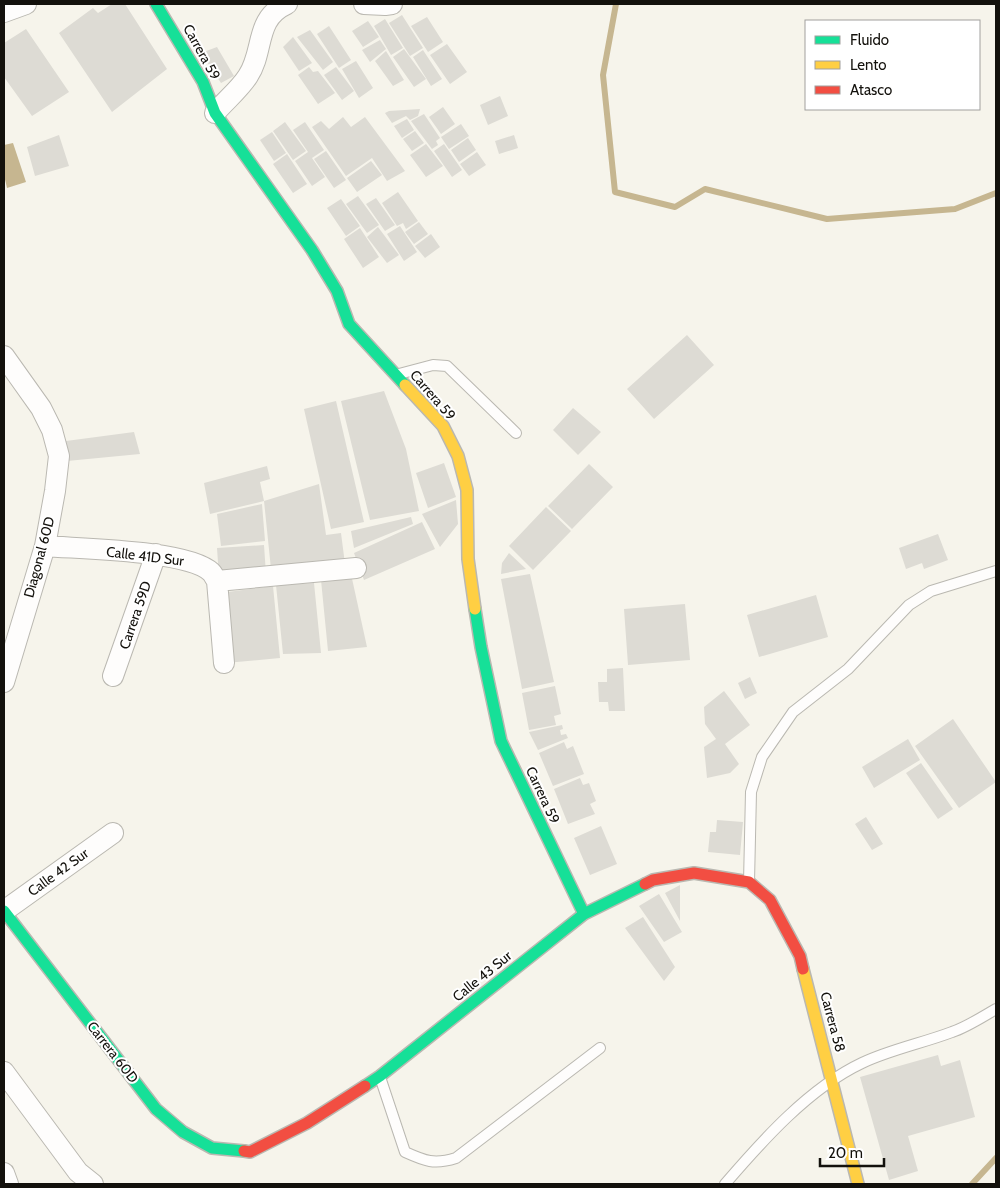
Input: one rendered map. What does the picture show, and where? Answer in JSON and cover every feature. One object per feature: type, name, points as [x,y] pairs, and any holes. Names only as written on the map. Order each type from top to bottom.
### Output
[{"type":"main road","name":"Carrera 59","points":[[156,4],[203,82],[215,113],[312,250],[336,291],[349,324],[443,426],[458,456],[467,490],[468,559],[480,637],[501,741],[584,914]]},
{"type":"main road","name":"Calle 43 Sur","points":[[250,1152],[307,1123],[380,1076],[584,914],[653,880],[694,873],[749,882]]},
{"type":"main road","name":"Carrera 58","points":[[749,882],[770,900],[800,956],[858,1184]]},
{"type":"main road","name":"Carrera 60D","points":[[4,911],[156,1109],[183,1132],[212,1148],[250,1152]]},
{"type":"street","points":[[4,12],[26,4]]},
{"type":"street","points":[[215,113],[248,76],[254,62],[263,28],[273,13],[287,4]]},
{"type":"street","points":[[364,4],[392,4]]},
{"type":"street","name":"Diagonal 60D","points":[[4,356],[40,408],[52,430],[59,456],[45,546],[4,682]]},
{"type":"street","name":"Calle 41D Sur","points":[[45,546],[156,554],[190,561],[210,571],[217,581]]},
{"type":"street","name":"Carrera 59D","points":[[113,676],[156,554]]},
{"type":"street","points":[[224,663],[217,581],[356,568]]},
{"type":"street","name":"Calle 42 Sur","points":[[4,911],[113,833]]},
{"type":"street","points":[[4,1072],[78,1172],[93,1184]]},
{"type":"street","points":[[4,1173],[8,1184]]},
{"type":"lane","points":[[395,375],[434,364],[448,366],[516,433]]},
{"type":"lane","points":[[749,882],[751,792],[762,757],[793,712],[848,669],[909,605],[931,591],[996,571]]},
{"type":"lane","points":[[725,1184],[809,1097],[832,1079],[863,1063],[955,1032],[996,1009]]},
{"type":"lane","points":[[380,1076],[405,1152],[428,1162],[443,1162],[456,1158],[600,1048]]},
{"type":"shaded area","points":[[13,143],[26,182],[7,188],[4,175],[4,145]]},
{"type":"building","points":[[112,4],[125,4],[167,69],[112,112],[59,33],[93,8],[98,13]]},
{"type":"building","points":[[402,15],[423,48],[410,56],[389,23]]},
{"type":"building","points":[[427,17],[443,42],[428,52],[411,26]]},
{"type":"building","points":[[385,19],[403,48],[391,55],[374,26]]},
{"type":"building","points":[[368,21],[379,37],[363,47],[352,31]]},
{"type":"building","points":[[329,26],[351,60],[339,68],[317,34]]},
{"type":"building","points":[[26,29],[69,92],[32,116],[4,77],[4,43]]},
{"type":"building","points":[[310,30],[333,62],[323,70],[297,37]]},
{"type":"building","points":[[293,37],[312,63],[299,71],[283,47]]},
{"type":"building","points":[[380,40],[386,49],[370,62],[362,50]]},
{"type":"building","points":[[447,44],[467,72],[450,84],[430,55]]},
{"type":"building","points":[[217,47],[234,76],[221,83],[201,53]]},
{"type":"building","points":[[404,49],[426,79],[414,87],[393,57]]},
{"type":"building","points":[[423,50],[442,79],[431,86],[413,57]]},
{"type":"building","points":[[386,51],[404,80],[393,86],[375,61]]},
{"type":"building","points":[[356,61],[373,88],[359,98],[342,69]]},
{"type":"building","points":[[309,67],[313,72],[318,71],[335,93],[318,104],[298,75]]},
{"type":"building","points":[[336,67],[354,91],[342,100],[324,75]]},
{"type":"building","points":[[500,96],[508,116],[488,125],[480,105]]},
{"type":"building","points":[[443,107],[455,124],[441,134],[429,117]]},
{"type":"building","points":[[420,109],[418,116],[410,120],[406,116],[392,123],[385,113],[389,111]]},
{"type":"building","points":[[424,114],[440,138],[436,141],[438,145],[432,149],[411,121]]},
{"type":"building","points":[[343,117],[351,127],[365,117],[405,171],[387,181],[372,158],[346,176],[312,127],[321,121],[329,129]]},
{"type":"building","points":[[407,119],[414,130],[402,138],[394,126]]},
{"type":"building","points":[[285,122],[306,151],[293,160],[273,131]]},
{"type":"building","points":[[305,122],[324,150],[312,158],[325,177],[312,186],[295,161],[308,152],[293,130]]},
{"type":"building","points":[[461,124],[469,136],[449,149],[441,137]]},
{"type":"building","points":[[415,131],[424,143],[412,151],[403,139]]},
{"type":"building","points":[[272,132],[286,153],[274,161],[260,140]]},
{"type":"building","points":[[59,135],[69,166],[35,176],[27,147]]},
{"type":"building","points":[[514,135],[518,148],[499,154],[495,141]]},
{"type":"building","points":[[468,138],[476,150],[459,162],[451,150]]},
{"type":"building","points":[[426,144],[443,166],[426,177],[410,155]]},
{"type":"building","points":[[444,144],[462,170],[452,177],[434,151]]},
{"type":"building","points":[[326,151],[346,180],[334,188],[314,159]]},
{"type":"building","points":[[477,152],[486,165],[469,176],[460,164]]},
{"type":"building","points":[[287,154],[307,184],[293,193],[273,164]]},
{"type":"building","points":[[371,161],[382,175],[357,192],[347,178]]},
{"type":"building","points":[[398,192],[418,221],[406,229],[403,223],[397,226],[382,203]]},
{"type":"building","points":[[358,196],[379,225],[367,233],[346,204]]},
{"type":"building","points":[[376,198],[395,225],[385,231],[366,204]]},
{"type":"building","points":[[341,199],[360,226],[346,236],[327,208]]},
{"type":"building","points":[[419,222],[428,234],[414,244],[405,232]]},
{"type":"building","points":[[400,226],[417,252],[404,261],[387,234]]},
{"type":"building","points":[[378,227],[399,255],[387,263],[367,237]]},
{"type":"building","points":[[360,228],[379,257],[363,268],[344,239]]},
{"type":"building","points":[[431,234],[440,247],[425,258],[415,246]]},
{"type":"building","points":[[687,335],[714,365],[654,419],[627,389]]},
{"type":"building","points":[[384,391],[406,449],[419,511],[370,520],[341,401]]},
{"type":"building","points":[[336,401],[364,522],[331,529],[304,409]]},
{"type":"building","points":[[573,408],[601,432],[578,455],[553,430]]},
{"type":"building","points":[[134,432],[140,454],[67,461],[66,441]]},
{"type":"building","points":[[444,463],[456,497],[428,508],[416,473]]},
{"type":"building","points":[[589,464],[613,487],[572,529],[548,506]]},
{"type":"building","points":[[267,466],[270,479],[260,482],[264,501],[210,514],[204,483]]},
{"type":"building","points":[[319,484],[326,535],[341,533],[345,564],[271,569],[264,501]]},
{"type":"building","points":[[456,500],[458,524],[440,547],[422,514]]},
{"type":"building","points":[[262,504],[265,541],[221,546],[217,514]]},
{"type":"building","points":[[546,507],[571,531],[533,570],[509,546]]},
{"type":"building","points":[[411,517],[413,524],[354,548],[351,531]]},
{"type":"building","points":[[422,522],[435,549],[364,580],[354,553]]},
{"type":"building","points":[[938,534],[948,560],[924,569],[922,563],[906,569],[899,548]]},
{"type":"building","points":[[264,545],[266,574],[219,577],[217,548]]},
{"type":"building","points":[[509,553],[526,569],[501,574],[502,563]]},
{"type":"building","points":[[351,574],[367,647],[328,651],[321,580]]},
{"type":"building","points":[[530,574],[554,682],[522,689],[501,579]]},
{"type":"building","points":[[314,583],[321,653],[283,654],[276,585]]},
{"type":"building","points":[[273,586],[280,658],[226,663],[220,593]]},
{"type":"building","points":[[816,595],[828,637],[759,657],[747,615]]},
{"type":"building","points":[[685,604],[690,660],[628,665],[624,609]]},
{"type":"building","points":[[623,668],[625,711],[609,711],[608,702],[599,702],[598,682],[607,682],[607,669]]},
{"type":"building","points":[[750,677],[757,693],[745,699],[738,683]]},
{"type":"building","points":[[555,686],[561,714],[554,716],[556,725],[529,730],[522,693]]},
{"type":"building","points":[[724,691],[750,725],[725,744],[739,764],[730,773],[707,778],[704,747],[716,739],[705,724],[704,707]]},
{"type":"building","points":[[953,719],[996,782],[959,808],[915,746]]},
{"type":"building","points":[[562,725],[561,735],[566,734],[568,738],[538,750],[529,732]]},
{"type":"building","points":[[908,739],[920,760],[874,788],[862,767]]},
{"type":"building","points":[[564,742],[567,749],[573,746],[584,774],[553,786],[539,753]]},
{"type":"building","points":[[921,763],[953,809],[938,819],[906,773]]},
{"type":"building","points":[[580,778],[583,785],[589,783],[596,801],[590,804],[595,814],[568,824],[554,789]]},
{"type":"building","points":[[866,817],[883,844],[872,850],[855,824]]},
{"type":"building","points":[[717,820],[743,822],[740,855],[708,852],[710,832],[716,832]]},
{"type":"building","points":[[601,826],[617,864],[590,875],[574,838]]},
{"type":"building","points":[[680,885],[680,921],[665,893]]},
{"type":"building","points":[[659,894],[682,932],[664,942],[639,906]]},
{"type":"building","points":[[643,917],[675,967],[664,981],[625,928]]},
{"type":"building","points":[[938,1055],[941,1066],[960,1060],[975,1117],[908,1136],[918,1171],[889,1180],[860,1077]]},
{"type":"waterway","points":[[616,4],[603,75],[615,192],[675,207],[705,189],[827,219],[955,209],[996,193]]},
{"type":"waterway","points":[[972,1184],[996,1158]]},
{"type":"traffic: fast","points":[[156,4],[203,82],[215,113],[312,250],[337,291],[349,324],[405,385]]},
{"type":"traffic: fast","points":[[475,609],[501,741],[584,914]]},
{"type":"traffic: fast","points":[[365,1086],[584,914],[645,884]]},
{"type":"traffic: fast","points":[[4,911],[156,1109],[183,1132],[212,1148],[244,1151]]},
{"type":"traffic: slow","points":[[405,385],[443,426],[458,456],[467,490],[468,559],[475,609]]},
{"type":"traffic: slow","points":[[803,969],[858,1184]]},
{"type":"traffic: jam","points":[[645,884],[653,880],[694,873],[749,882],[770,900],[800,956],[803,969]]},
{"type":"traffic: jam","points":[[244,1151],[250,1152],[307,1123],[365,1086]]}]
